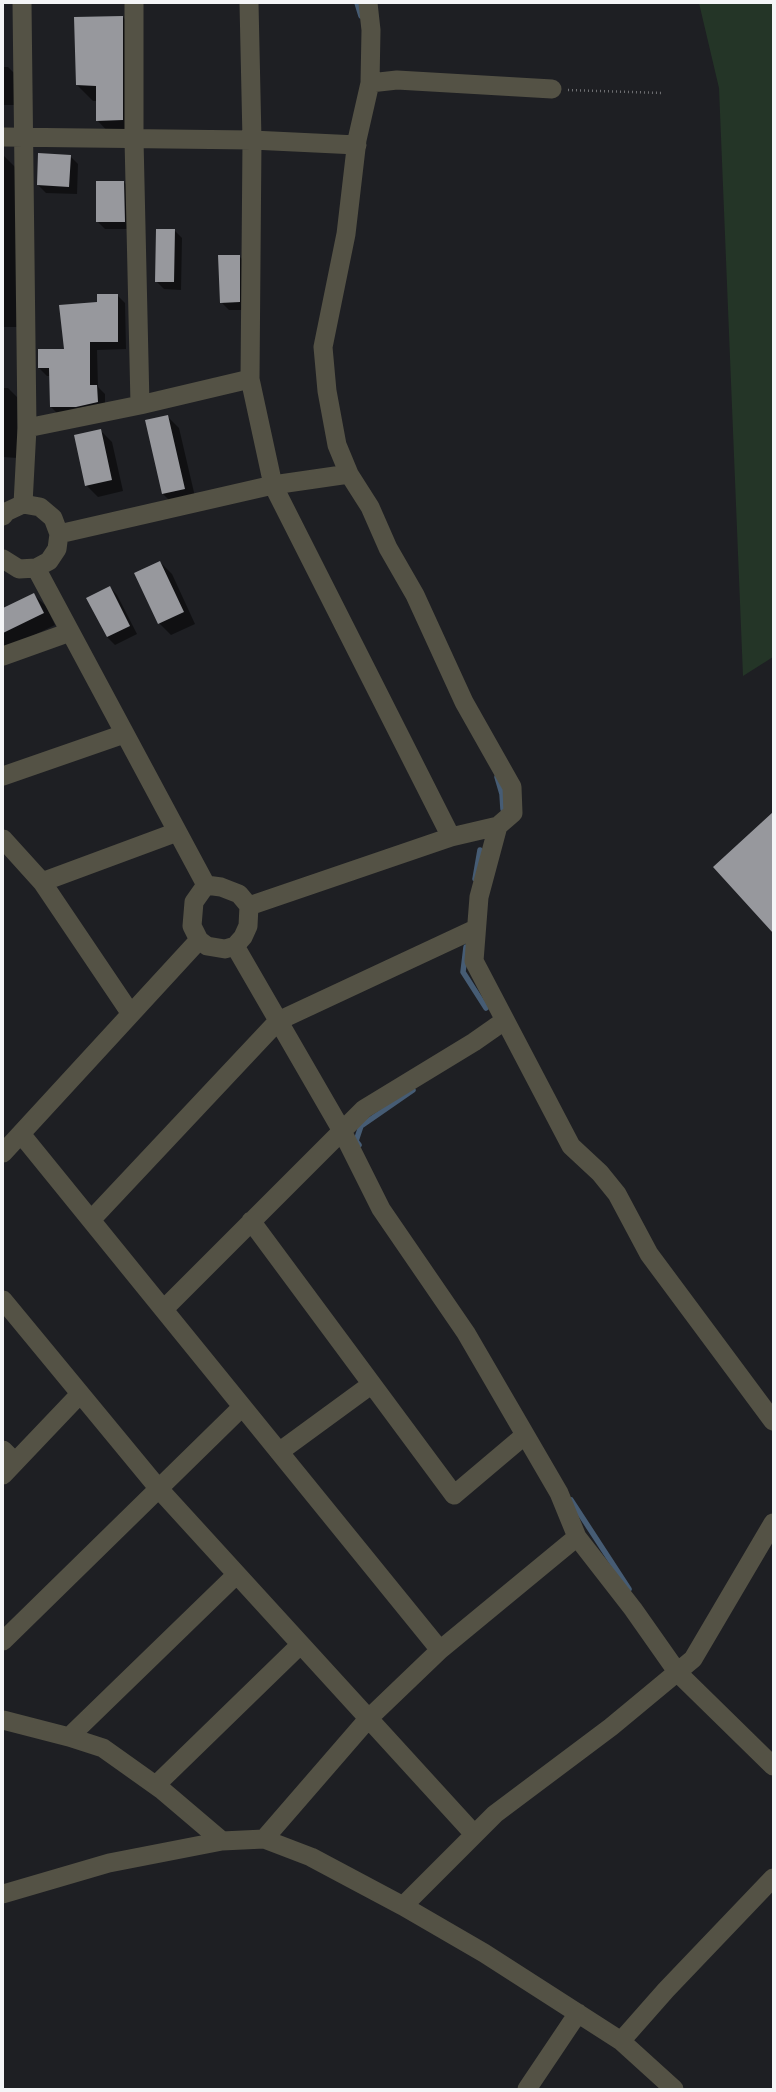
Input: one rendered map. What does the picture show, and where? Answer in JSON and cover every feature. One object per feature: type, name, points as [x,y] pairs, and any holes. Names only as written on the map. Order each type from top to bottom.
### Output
[{"type":"street","points":[[22,3],[26,428],[23,504]]},
{"type":"street","points":[[134,3],[134,139],[140,405]]},
{"type":"street","points":[[250,3],[252,140],[250,379],[273,484],[451,837]]},
{"type":"street","points":[[249,906],[451,837],[498,826],[513,813],[512,787],[464,702],[415,594],[388,548],[370,507],[349,474],[338,445],[327,391],[323,347],[346,234],[356,145],[370,83],[371,30],[368,3]]},
{"type":"street","points":[[370,83],[397,80],[552,89]]},
{"type":"street","points":[[3,137],[252,140],[356,145]]},
{"type":"street","points":[[26,428],[140,405],[250,379]]},
{"type":"street","points":[[59,534],[273,484],[349,474]]},
{"type":"street","points":[[3,516],[6,512],[23,504],[40,507],[53,518],[59,534],[57,549],[49,561],[36,568],[19,569],[3,559]]},
{"type":"street","points":[[36,568],[206,885]]},
{"type":"street","points":[[3,656],[70,632]]},
{"type":"street","points":[[3,776],[124,734]]},
{"type":"street","points":[[498,826],[479,897],[475,929],[474,961],[504,1021],[571,1146],[600,1173],[617,1194],[649,1254],[773,1421]]},
{"type":"street","points":[[42,882],[177,832]]},
{"type":"street","points":[[3,839],[42,882],[130,1014]]},
{"type":"street","points":[[206,885],[221,887],[239,894],[249,906],[248,926],[242,938],[235,946],[225,949],[207,946],[199,940],[192,926],[194,902],[206,885]]},
{"type":"street","points":[[91,1220],[278,1021],[475,929]]},
{"type":"street","points":[[3,1153],[199,940]]},
{"type":"street","points":[[235,946],[342,1131],[381,1209],[466,1333],[559,1493],[577,1537],[633,1609],[678,1674],[773,1766]]},
{"type":"street","points":[[164,1310],[364,1109],[474,1042],[504,1021]]},
{"type":"street","points":[[21,1134],[440,1650]]},
{"type":"street","points":[[251,1222],[454,1495],[525,1435]]},
{"type":"street","points":[[3,1300],[159,1489],[474,1834]]},
{"type":"street","points":[[279,1452],[372,1384]]},
{"type":"street","points":[[7,1462],[80,1394]]},
{"type":"street","points":[[3,1641],[242,1407]]},
{"type":"street","points":[[403,1906],[495,1814],[611,1727],[678,1674],[693,1659],[773,1523]]},
{"type":"street","points":[[264,1839],[368,1719],[440,1650],[577,1537]]},
{"type":"street","points":[[69,1736],[236,1575]]},
{"type":"street","points":[[156,1785],[300,1645]]},
{"type":"street","points":[[3,1720],[69,1736],[103,1748],[156,1785],[222,1841]]},
{"type":"street","points":[[3,1894],[109,1864],[222,1841],[264,1839],[311,1857],[403,1906],[484,1954],[621,2041],[674,2089]]},
{"type":"street","points":[[621,2041],[666,1990],[773,1878]]},
{"type":"street","points":[[527,2089],[578,2013]]},
{"type":"path","points":[[552,89],[662,93]]},
{"type":"green space","points":[[699,3],[773,3],[773,657],[743,676],[719,88]]},
{"type":"building","points":[[123,16],[123,120],[96,121],[96,86],[76,85],[74,17]]},
{"type":"building","points":[[38,153],[71,155],[69,187],[37,185]]},
{"type":"building","points":[[96,181],[124,181],[125,222],[96,222]]},
{"type":"building","points":[[156,229],[175,229],[174,282],[155,282]]},
{"type":"building","points":[[218,255],[240,255],[240,302],[220,303]]},
{"type":"building","points":[[97,294],[118,294],[118,342],[90,342],[90,385],[97,385],[98,402],[76,407],[50,407],[49,368],[38,368],[38,349],[64,349],[59,305],[97,302]]},
{"type":"building","points":[[168,415],[185,489],[162,494],[145,420]]},
{"type":"building","points":[[101,429],[112,480],[85,486],[74,435]]},
{"type":"building","points":[[160,561],[184,612],[158,624],[134,573]]},
{"type":"building","points":[[110,586],[130,626],[107,637],[86,598]]},
{"type":"building","points":[[34,593],[44,613],[3,633],[3,608]]},
{"type":"building","points":[[773,812],[773,933],[713,867]]},
{"type":"waterway","points":[[357,3],[361,16]]},
{"type":"waterway","points":[[497,777],[502,794],[503,809]]},
{"type":"waterway","points":[[475,879],[480,850]]},
{"type":"waterway","points":[[466,947],[463,972],[486,1008]]},
{"type":"waterway","points":[[359,1145],[356,1141],[361,1126],[413,1090]]},
{"type":"waterway","points":[[571,1500],[629,1589]]}]
